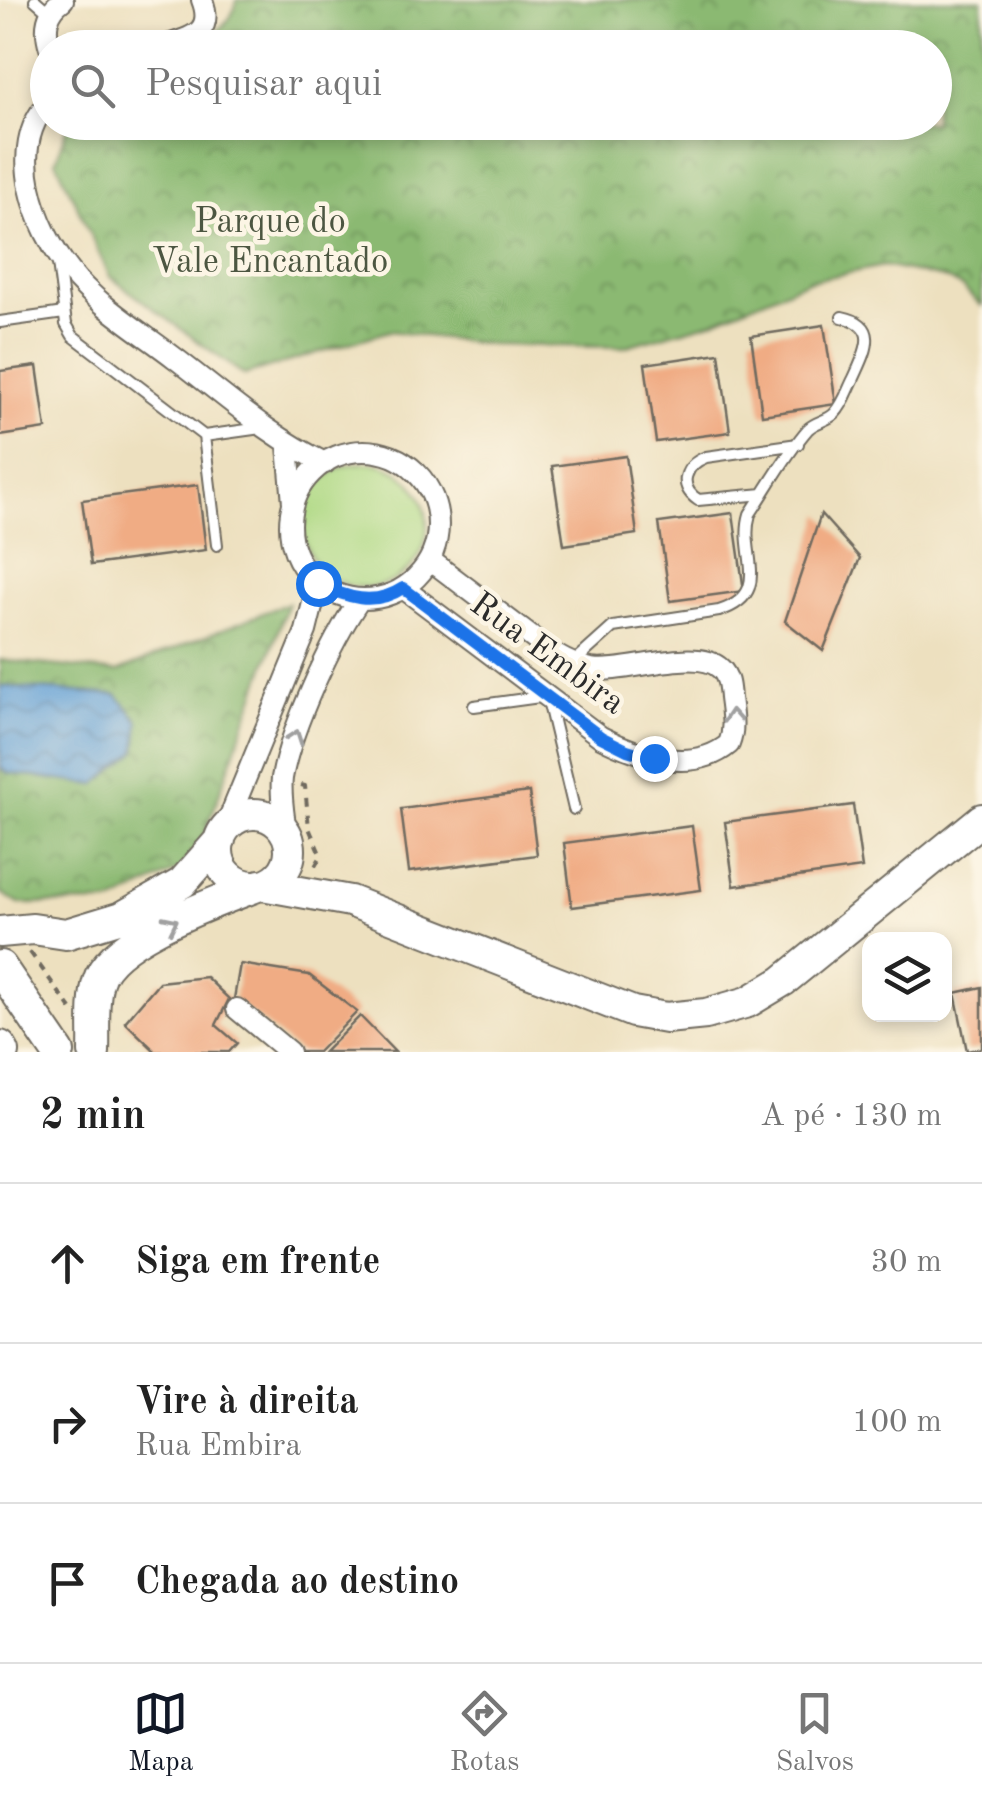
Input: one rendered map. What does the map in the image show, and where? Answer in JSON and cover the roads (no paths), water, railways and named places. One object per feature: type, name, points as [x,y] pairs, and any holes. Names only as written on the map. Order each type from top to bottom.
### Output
[{"type":"main road","points":[[7,931],[50,930],[66,934],[100,926],[151,903],[182,883],[231,823],[254,814],[267,816],[313,868],[350,901]]},
{"type":"main road","points":[[221,836],[218,850],[224,870],[240,882],[350,901],[602,1002],[666,1018],[706,1014],[748,1002],[783,981],[982,819]]},
{"type":"main road","points":[[98,982],[118,950],[280,875],[290,857],[287,835]]},
{"type":"main road","points":[[66,934],[93,964],[98,982],[94,1052]]},
{"type":"main road","points":[[0,967],[58,1052]]},
{"type":"street","points":[[201,30],[207,18],[202,0]]},
{"type":"street","points":[[46,30],[49,4]]},
{"type":"street","points":[[30,134],[29,186],[56,252],[90,292],[288,446],[325,462]]},
{"type":"street","points":[[288,446],[293,547],[302,567],[318,583],[345,597],[360,599],[379,598],[403,588],[422,573],[439,530],[430,489],[417,472],[400,459],[379,452],[358,451],[325,462],[303,483],[293,503]]},
{"type":"street","name":"Rua Embira","points":[[403,588],[601,737],[627,750],[654,758],[706,758],[728,744],[734,725],[728,679],[722,669],[710,662],[687,660],[615,670],[592,670],[572,664],[430,560]]},
{"type":"street","points":[[221,836],[306,630],[318,583]]},
{"type":"street","points":[[287,835],[282,780],[289,754],[334,642],[360,599]]},
{"type":"street","points":[[237,1010],[289,1052]]},
{"type":"lane","points":[[56,252],[66,324],[73,336],[204,436],[266,428]]},
{"type":"lane","points":[[0,322],[64,312]]},
{"type":"lane","points":[[572,664],[613,627],[735,606],[746,596],[752,581],[746,525],[810,426],[833,416],[841,406],[868,348],[868,336],[862,326],[842,318]]},
{"type":"lane","points":[[204,436],[217,545]]},
{"type":"lane","points":[[764,494],[698,500],[689,494],[686,472],[693,462],[706,457],[798,444]]},
{"type":"lane","points":[[474,706],[547,696],[574,809]]},
{"type":"water","points":[[0,686],[117,695],[139,721],[136,751],[95,785],[8,773],[0,767]]},
{"type":"park label","name":"Parque do Vale Encantado","points":[[270,242]]}]
